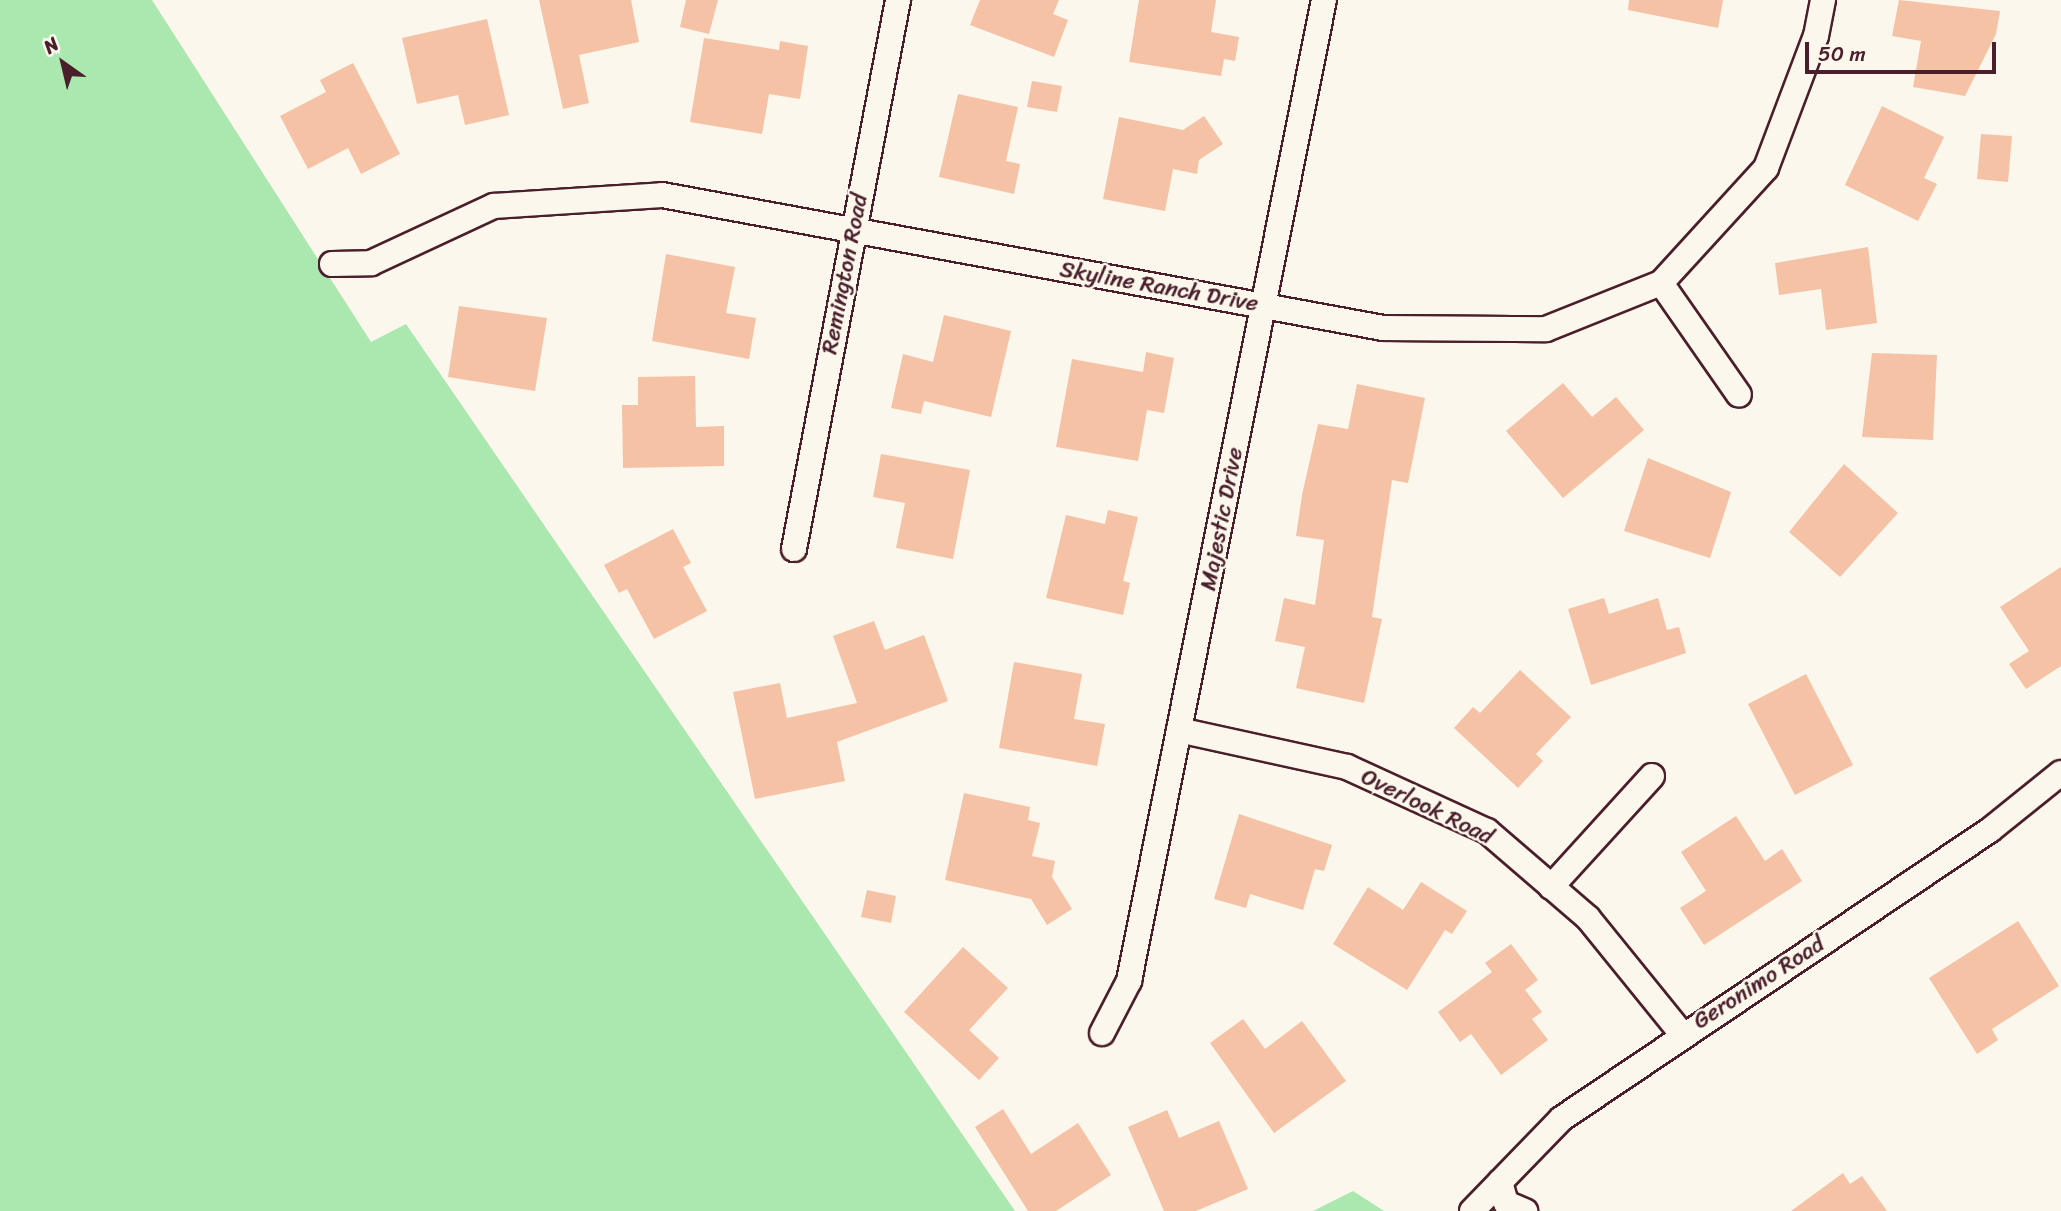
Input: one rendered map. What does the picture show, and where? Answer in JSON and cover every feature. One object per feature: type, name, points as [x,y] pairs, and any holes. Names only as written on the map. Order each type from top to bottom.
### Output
[{"type":"street","name":"Remington Road","points":[[794,549],[898,0]]},
{"type":"street","name":"Majestic Drive","points":[[1102,1033],[1129,981],[1324,0]]},
{"type":"street","name":"Skyline Ranch Drive","points":[[332,264],[371,263],[494,206],[662,195],[1383,328],[1546,329],[1661,283],[1766,168],[1816,36],[1823,0]]},
{"type":"street","points":[[1661,283],[1739,395]]},
{"type":"street","name":"Overlook Road","points":[[1179,730],[1347,767],[1487,831],[1587,918],[1682,1034]]},
{"type":"street","name":"Geronimo Road","points":[[1472,1211],[1561,1119],[1682,1034],[1990,830],[2061,773]]},
{"type":"street","points":[[1551,887],[1652,776]]},
{"type":"street","points":[[1500,1182],[1506,1203],[1525,1211]]},
{"type":"green space","points":[[0,0],[152,0],[371,342],[406,324],[1015,1211],[0,1211]]},
{"type":"green space","points":[[1353,1191],[1384,1211],[1313,1211]]},
{"type":"building","points":[[539,0],[631,0],[639,42],[579,55],[589,103],[563,109]]},
{"type":"building","points":[[686,0],[718,0],[709,34],[680,27]]},
{"type":"building","points":[[980,0],[1059,0],[1053,14],[1068,20],[1054,57],[970,25]]},
{"type":"building","points":[[1139,0],[1216,0],[1211,32],[1239,37],[1235,61],[1224,59],[1221,76],[1129,62]]},
{"type":"building","points":[[1629,0],[1723,0],[1718,28],[1628,10]]},
{"type":"building","points":[[1899,0],[2000,11],[1996,34],[1965,96],[1913,87],[1921,41],[1892,36]]},
{"type":"building","points":[[487,19],[509,115],[465,125],[458,95],[417,104],[402,38]]},
{"type":"building","points":[[704,38],[779,50],[780,41],[808,46],[800,99],[769,94],[762,134],[690,122]]},
{"type":"building","points":[[353,63],[400,154],[361,174],[348,148],[308,169],[280,116],[326,92],[320,80]]},
{"type":"building","points":[[1032,81],[1062,86],[1057,112],[1027,107]]},
{"type":"building","points":[[958,94],[1018,107],[1006,161],[1020,164],[1014,194],[939,177]]},
{"type":"building","points":[[1882,106],[1944,137],[1924,178],[1937,184],[1918,221],[1845,185]]},
{"type":"building","points":[[1204,116],[1223,144],[1199,160],[1197,174],[1173,169],[1165,211],[1103,199],[1119,117],[1183,130]]},
{"type":"building","points":[[1981,134],[2012,136],[2008,182],[1977,179]]},
{"type":"building","points":[[1868,247],[1877,323],[1826,330],[1821,289],[1779,295],[1775,263]]},
{"type":"building","points":[[666,254],[735,267],[726,313],[756,318],[749,359],[652,341]]},
{"type":"building","points":[[459,306],[547,318],[535,391],[448,377]]},
{"type":"building","points":[[944,315],[1011,331],[991,417],[924,401],[921,414],[891,408],[903,354],[933,362]]},
{"type":"building","points":[[1146,352],[1174,358],[1164,413],[1147,410],[1138,461],[1056,447],[1072,359],[1143,372]]},
{"type":"building","points":[[1872,353],[1937,355],[1933,440],[1862,437]]},
{"type":"building","points":[[695,376],[696,427],[724,426],[724,466],[623,468],[622,405],[638,405],[638,377]]},
{"type":"building","points":[[1563,383],[1592,417],[1616,397],[1644,430],[1563,498],[1506,431]]},
{"type":"building","points":[[1357,384],[1425,398],[1408,483],[1392,480],[1372,617],[1382,619],[1364,703],[1296,688],[1305,647],[1275,641],[1284,598],[1315,605],[1324,540],[1296,536],[1302,495],[1318,424],[1348,429]]},
{"type":"building","points":[[881,454],[970,470],[953,559],[896,548],[905,503],[873,497]]},
{"type":"building","points":[[1648,458],[1731,492],[1710,558],[1624,531]]},
{"type":"building","points":[[1844,464],[1898,513],[1840,577],[1789,532]]},
{"type":"building","points":[[1108,510],[1138,517],[1123,581],[1130,583],[1123,615],[1046,598],[1066,515],[1105,524]]},
{"type":"building","points":[[673,529],[691,563],[683,567],[707,611],[654,639],[627,589],[619,593],[604,565]]},
{"type":"building","points":[[2061,567],[2061,666],[2026,689],[2009,664],[2029,651],[2000,607]]},
{"type":"building","points":[[1604,598],[1609,614],[1658,598],[1667,630],[1679,627],[1686,653],[1591,685],[1568,609]]},
{"type":"building","points":[[874,621],[885,650],[924,635],[948,701],[837,742],[845,781],[755,799],[733,692],[780,683],[787,718],[857,703],[833,636]]},
{"type":"building","points":[[1014,662],[1082,674],[1074,719],[1105,724],[1097,766],[999,748]]},
{"type":"building","points":[[1520,670],[1571,717],[1536,754],[1543,761],[1518,788],[1454,728],[1473,707],[1480,713]]},
{"type":"building","points":[[1806,674],[1853,765],[1795,795],[1748,704]]},
{"type":"building","points":[[964,793],[1030,807],[1028,820],[1040,823],[1032,856],[1055,861],[1052,877],[1072,909],[1047,925],[1031,899],[945,880]]},
{"type":"building","points":[[1239,814],[1332,845],[1324,871],[1315,869],[1303,910],[1250,894],[1246,908],[1214,899]]},
{"type":"building","points":[[1736,816],[1765,861],[1782,849],[1802,881],[1704,945],[1680,908],[1706,891],[1681,852]]},
{"type":"building","points":[[1421,882],[1467,911],[1452,934],[1445,930],[1407,990],[1333,944],[1368,887],[1403,910]]},
{"type":"building","points":[[867,890],[896,896],[891,923],[861,917]]},
{"type":"building","points":[[2018,921],[2059,986],[1992,1029],[1998,1040],[1977,1054],[1929,978]]},
{"type":"building","points":[[1511,944],[1538,980],[1525,990],[1542,1012],[1532,1019],[1548,1040],[1501,1075],[1471,1034],[1460,1042],[1438,1012],[1492,972],[1485,963]]},
{"type":"building","points":[[963,947],[1008,988],[969,1030],[999,1058],[979,1080],[904,1012]]},
{"type":"building","points":[[1243,1019],[1265,1049],[1302,1021],[1346,1081],[1274,1133],[1210,1043]]},
{"type":"building","points":[[1003,1109],[1031,1154],[1078,1123],[1111,1175],[1056,1211],[1028,1211],[975,1127]]},
{"type":"building","points":[[1167,1110],[1179,1138],[1219,1121],[1248,1189],[1196,1211],[1164,1211],[1128,1127]]},
{"type":"building","points":[[1843,1173],[1850,1184],[1862,1176],[1887,1211],[1791,1211]]}]
